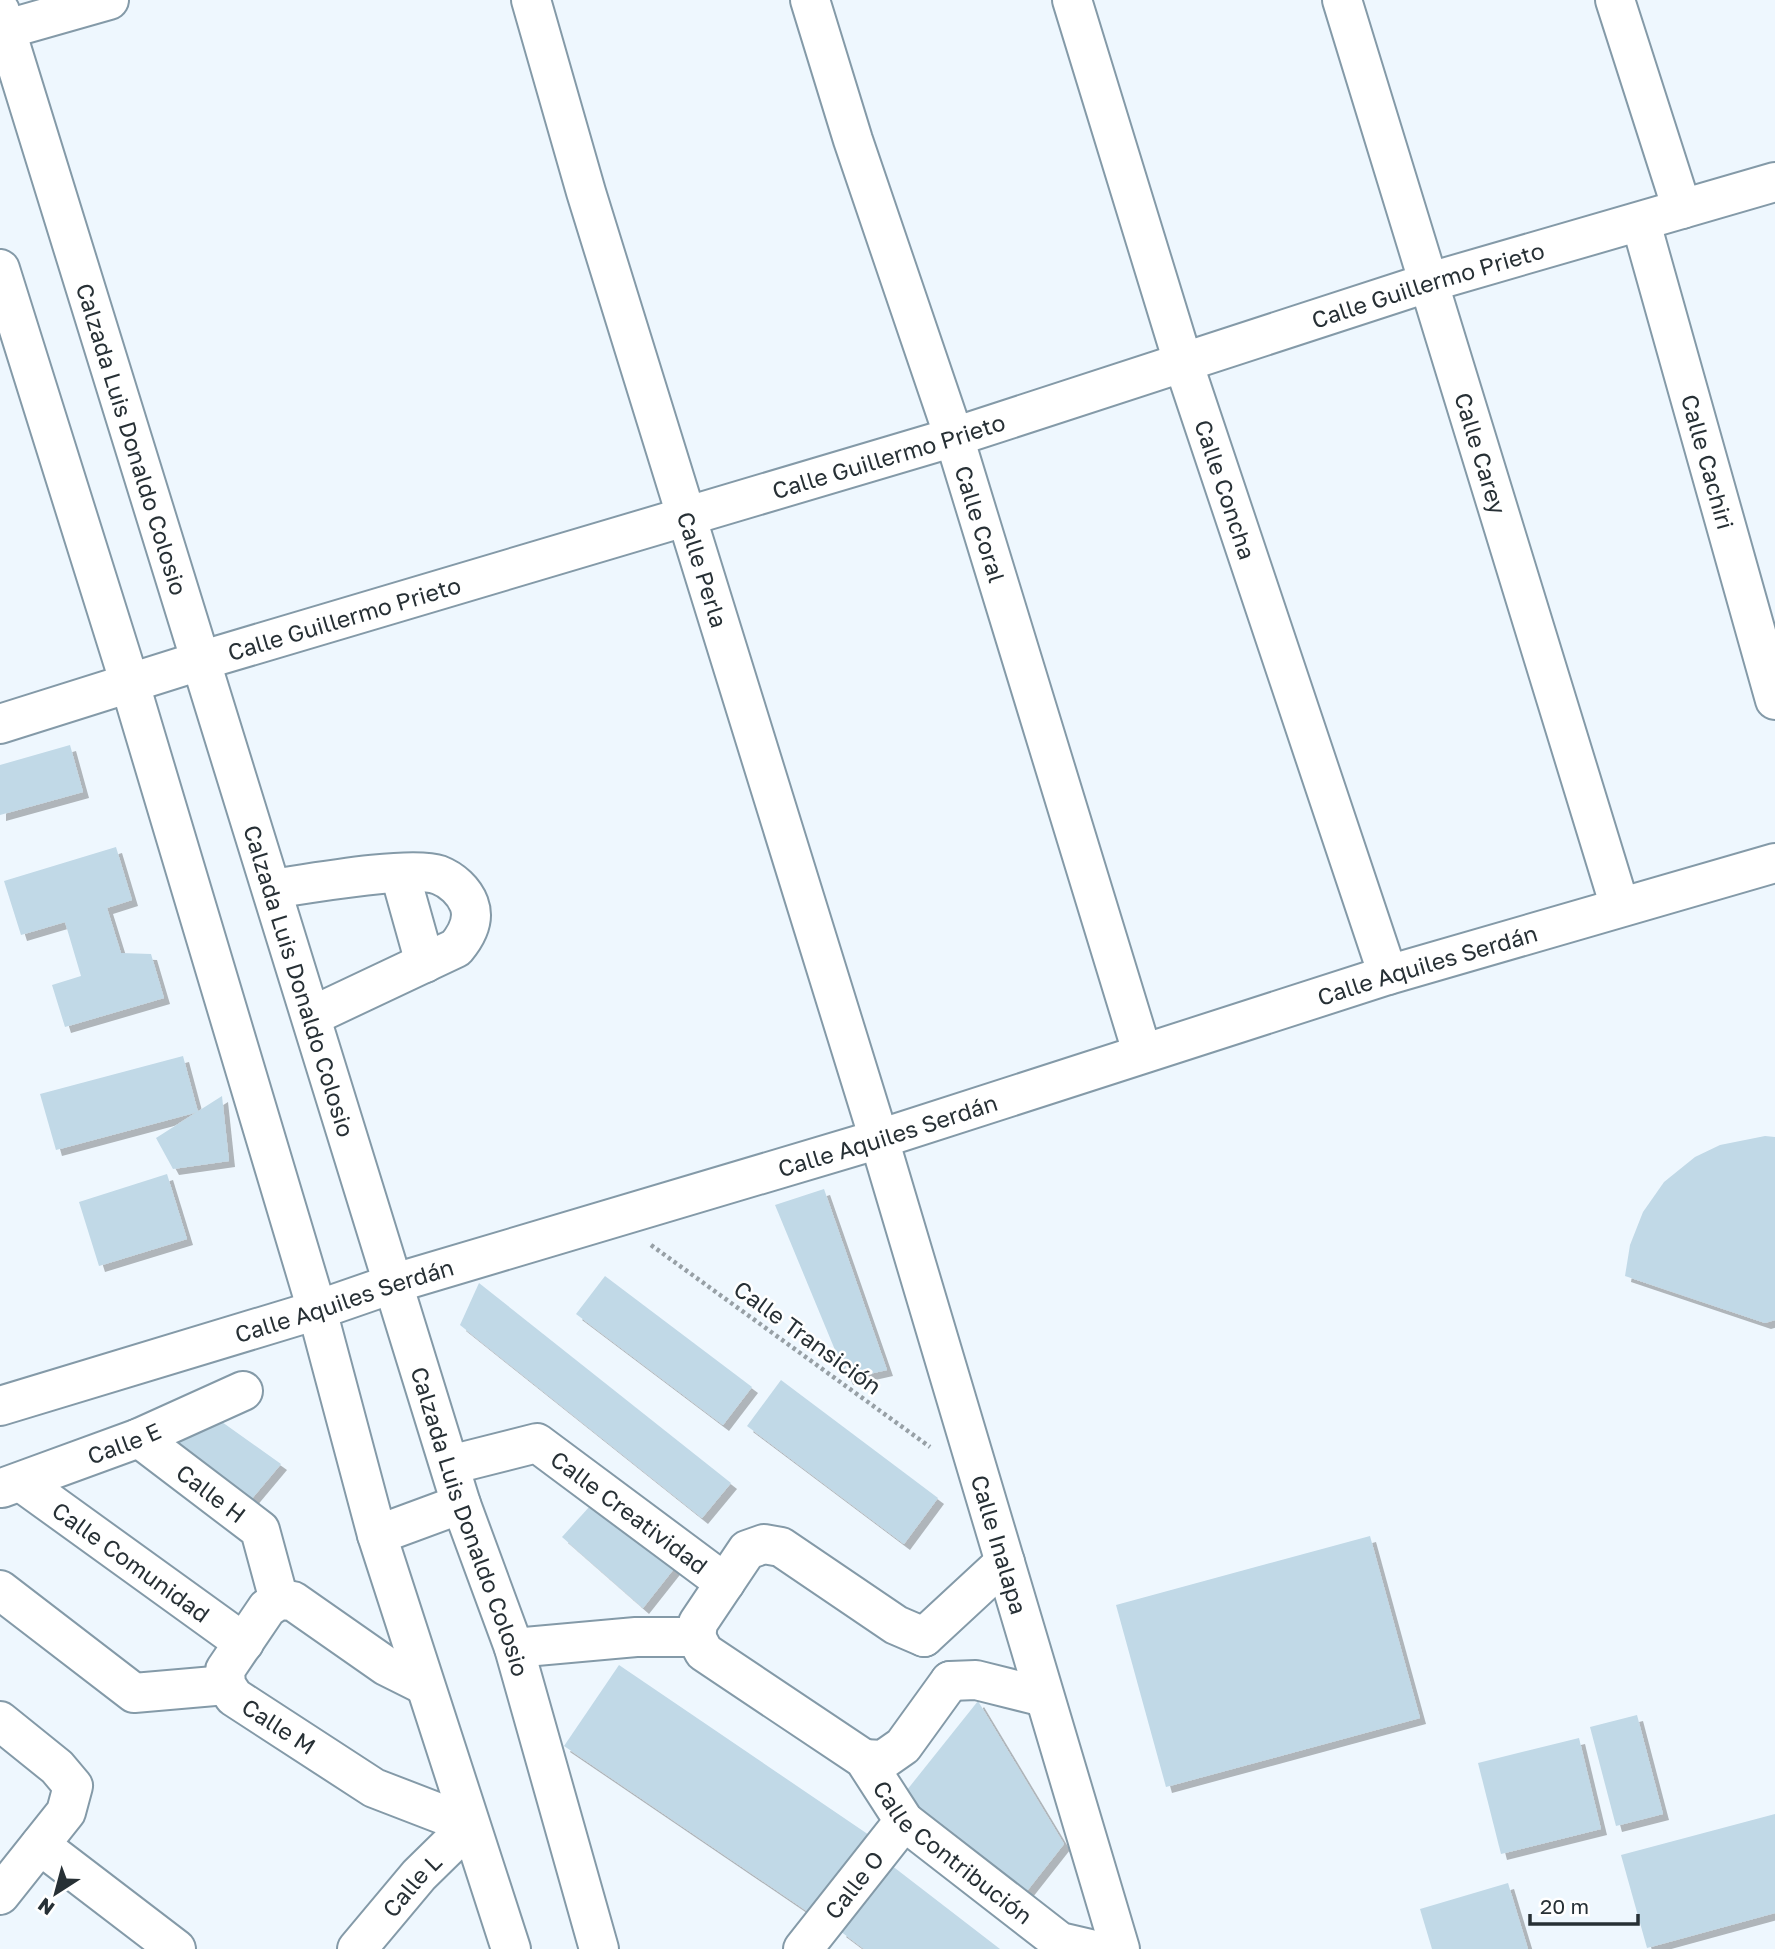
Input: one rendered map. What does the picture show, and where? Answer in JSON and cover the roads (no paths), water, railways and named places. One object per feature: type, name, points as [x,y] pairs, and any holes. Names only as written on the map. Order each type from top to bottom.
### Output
[{"type":"street","points":[[2,24],[109,0]]},
{"type":"street","name":"Calle Perla","points":[[531,0],[586,192],[879,1139]]},
{"type":"street","name":"Calle Coral","points":[[810,0],[853,140],[954,437],[1142,1052]]},
{"type":"street","name":"Calle Concha","points":[[1072,0],[1183,362],[1388,975]]},
{"type":"street","name":"Calle Carey","points":[[1342,0],[1620,907]]},
{"type":"street","points":[[1615,0],[1682,209]]},
{"type":"street","name":"Calzada Luis Donaldo Colosio","points":[[2,24],[202,660],[461,1504],[514,1648],[599,1949]]},
{"type":"street","name":"Calle Guillermo Prieto","points":[[0,724],[202,660],[954,437],[1430,282],[1642,223],[1775,182]]},
{"type":"street","name":"Calle Cachiri","points":[[1642,223],[1775,700]]},
{"type":"street","points":[[0,269],[130,684],[317,1310],[377,1535],[511,1949]]},
{"type":"street","name":"Calle Aquiles Serdán","points":[[0,1406],[317,1310],[395,1283],[879,1139],[1142,1052],[1388,975],[1775,863]]},
{"type":"street","points":[[400,874],[425,964]]},
{"type":"street","points":[[273,889],[400,874],[438,874],[464,893],[471,908],[470,926],[456,948],[312,1016]]},
{"type":"street","name":"Calle Inalapa","points":[[879,1139],[1120,1949]]},
{"type":"street","name":"Calle E","points":[[10,1485],[139,1438],[243,1391]]},
{"type":"street","name":"Calle H","points":[[139,1438],[260,1530],[279,1600]]},
{"type":"street","name":"Calle Creatividad","points":[[450,1465],[537,1443],[725,1583]]},
{"type":"street","name":"Calle Comunidad","points":[[10,1485],[244,1643]]},
{"type":"street","points":[[377,1535],[461,1504]]},
{"type":"street","points":[[764,1544],[781,1547],[896,1625],[924,1637],[950,1681],[903,1746],[883,1760],[864,1759],[704,1652],[696,1637],[698,1623],[747,1550],[764,1544]]},
{"type":"street","points":[[924,1637],[1005,1562]]},
{"type":"street","points":[[0,1590],[134,1693],[226,1685]]},
{"type":"street","points":[[279,1600],[293,1601],[386,1666],[424,1685]]},
{"type":"street","name":"Calle M","points":[[279,1600],[267,1608],[225,1670],[226,1685],[234,1697],[374,1788],[470,1825]]},
{"type":"street","points":[[514,1648],[636,1637],[696,1637]]},
{"type":"street","points":[[950,1681],[976,1680],[1044,1697]]},
{"type":"street","points":[[0,1721],[58,1767],[73,1786],[66,1812],[0,1895]]},
{"type":"street","name":"Calle Contribución","points":[[864,1759],[904,1821],[1060,1942],[1090,1949]]},
{"type":"street","name":"Calle O","points":[[803,1949],[904,1821]]},
{"type":"street","name":"Calle L","points":[[357,1949],[419,1875],[470,1825]]},
{"type":"street","points":[[40,1845],[176,1949]]}]
